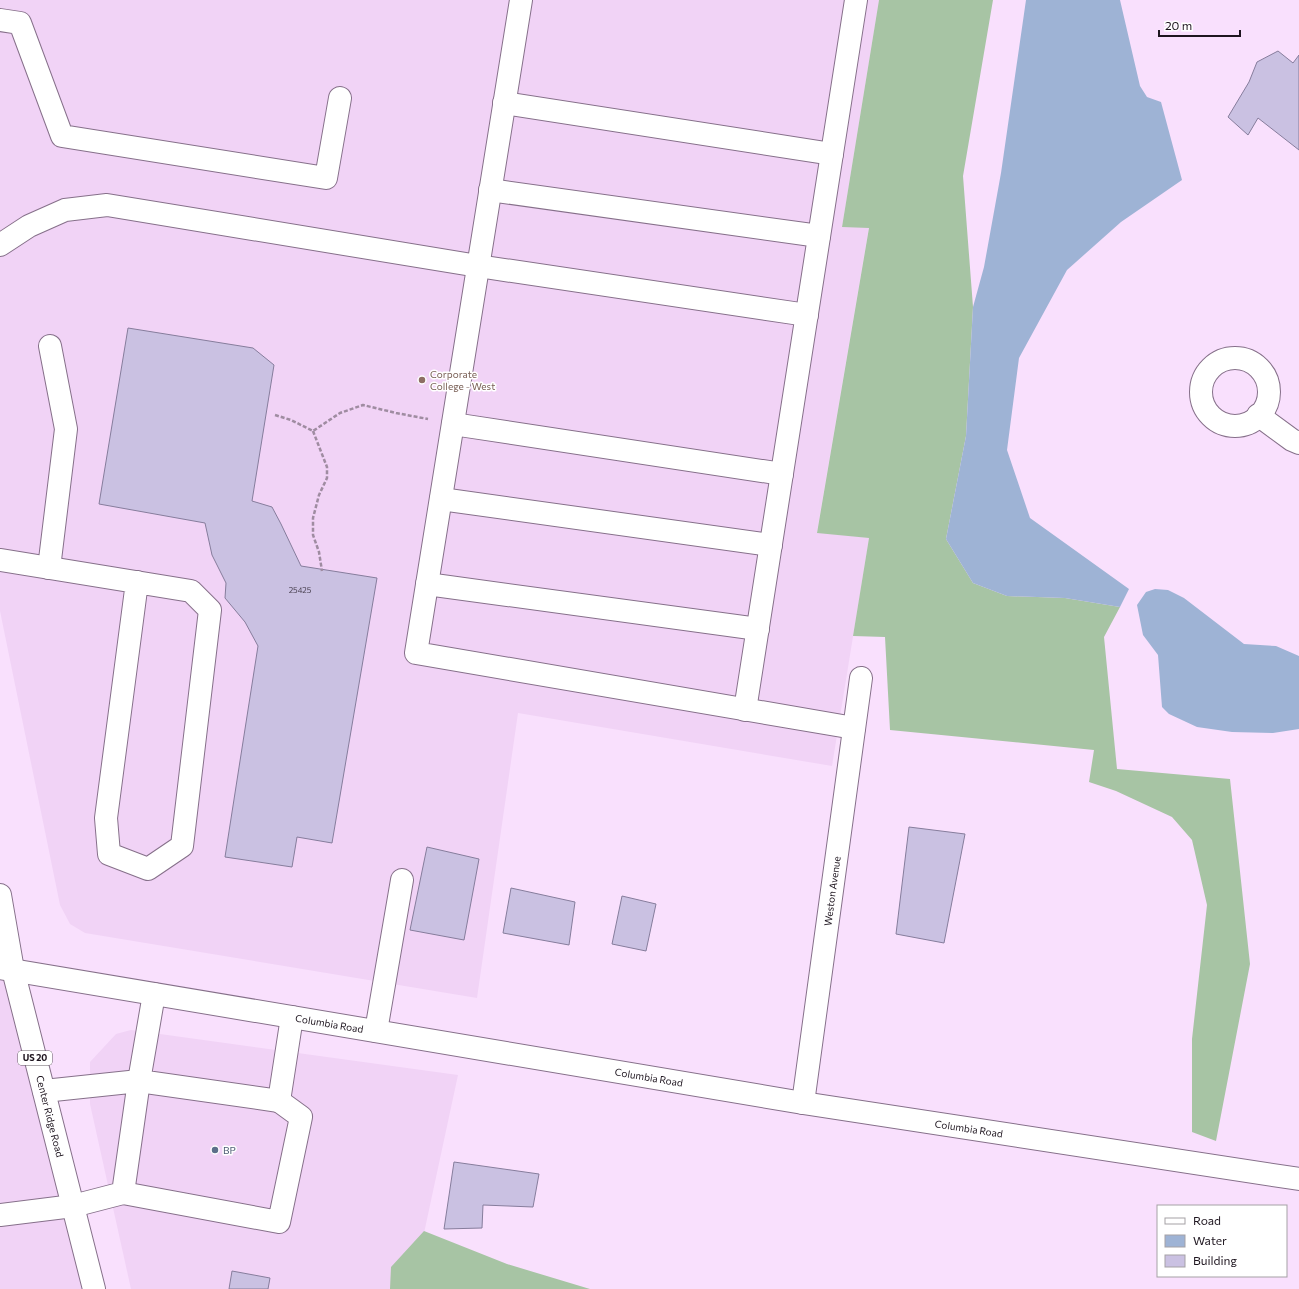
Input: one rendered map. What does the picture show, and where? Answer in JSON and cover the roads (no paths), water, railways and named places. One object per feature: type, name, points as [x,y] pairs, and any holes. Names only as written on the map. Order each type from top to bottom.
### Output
[{"type":"main road","points":[[521,0],[478,266],[444,422],[441,499],[416,653],[854,728]]},
{"type":"main road","points":[[745,710],[856,0]]},
{"type":"main road","points":[[0,20],[20,23],[62,136],[326,178],[340,98]]},
{"type":"main road","points":[[504,103],[832,154]]},
{"type":"main road","points":[[490,190],[819,236]]},
{"type":"main road","points":[[0,245],[29,226],[65,210],[107,205],[478,266],[807,315]]},
{"type":"main road","points":[[49,568],[66,429],[50,346]]},
{"type":"main road","points":[[1258,416],[1292,440],[1299,443]]},
{"type":"main road","points":[[444,422],[782,474]]},
{"type":"main road","points":[[441,499],[771,545]]},
{"type":"main road","points":[[0,560],[137,582],[191,591],[210,610],[182,846],[148,870],[109,854],[106,818],[137,582]]},
{"type":"main road","points":[[427,584],[758,629]]},
{"type":"main road","name":"Weston Avenue","points":[[803,1103],[860,678]]},
{"type":"main road","points":[[376,1031],[402,880]]},
{"type":"main road","name":"Center Ridge Road","points":[[0,895],[6,969],[44,1091],[94,1289]]},
{"type":"main road","name":"Columbia Road","points":[[6,969],[803,1103],[1299,1179]]},
{"type":"main road","points":[[123,1193],[139,1081],[154,994]]},
{"type":"main road","points":[[279,1101],[292,1017]]},
{"type":"main road","points":[[0,1215],[73,1206],[123,1193],[279,1222],[300,1117],[279,1101],[139,1081],[44,1091]]},
{"type":"water","points":[[1026,0],[1120,0],[1140,86],[1147,97],[1161,102],[1182,180],[1121,222],[1067,270],[1019,358],[1007,450],[1030,518],[1129,589],[1120,607],[1065,598],[1007,596],[973,583],[946,539],[966,436],[973,307],[984,267],[1001,173]]},
{"type":"water","points":[[1155,589],[1168,590],[1184,598],[1244,644],[1276,646],[1299,656],[1299,729],[1273,733],[1232,732],[1197,727],[1169,714],[1162,707],[1158,655],[1143,635],[1137,605],[1146,592]]},
{"type":"place","name":"Corporate College - West","points":[[422,380]]},
{"type":"place","name":"BP","points":[[215,1150]]}]
